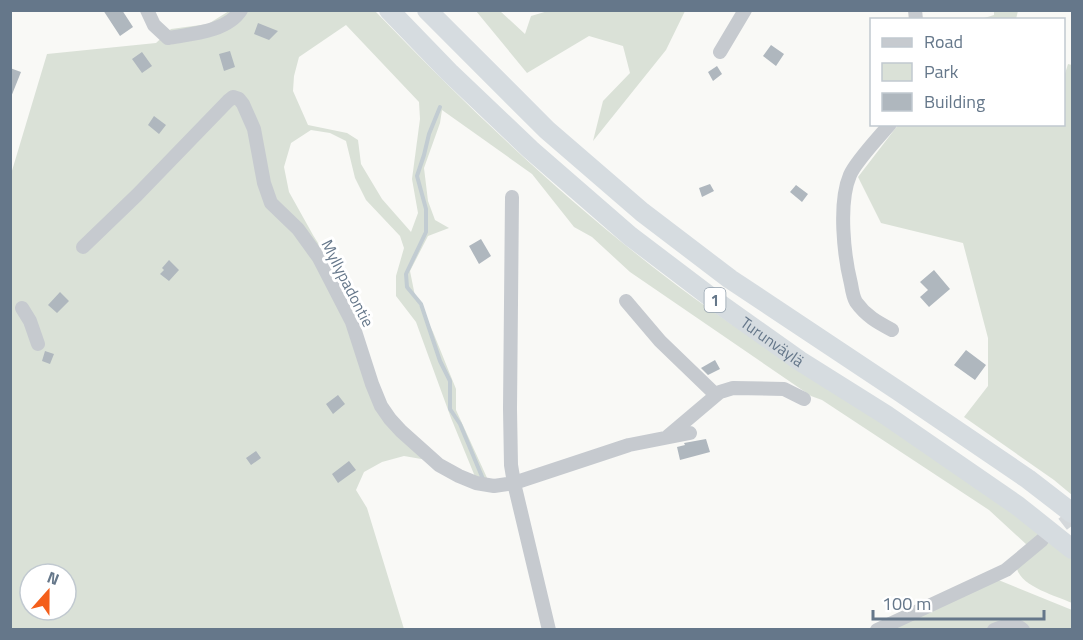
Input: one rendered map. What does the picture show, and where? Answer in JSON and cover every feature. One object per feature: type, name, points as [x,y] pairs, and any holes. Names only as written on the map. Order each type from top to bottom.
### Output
[{"type":"highway","name":"Turunväylä","points":[[389,10],[449,72],[531,150],[630,236],[721,305],[800,360],[886,415],[1018,506],[1072,549]]},
{"type":"highway","name":"Turunväylä","points":[[427,10],[547,130],[642,212],[730,279],[1018,472],[1072,513]]},
{"type":"street","points":[[147,10],[154,26],[168,38],[215,30],[238,15],[241,10]]},
{"type":"street","points":[[720,52],[745,10]]},
{"type":"street","name":"Myllypadontie","points":[[83,247],[137,195],[228,100],[233,97],[239,99],[254,129],[264,183],[271,203],[298,229],[319,258],[352,322],[372,384],[381,406],[390,419],[439,465],[459,476],[476,483],[494,486],[513,483]]},
{"type":"street","points":[[888,126],[850,175],[845,197],[844,218],[847,266],[855,300],[871,319],[892,330]]},
{"type":"street","points":[[512,197],[510,465],[549,630]]},
{"type":"street","points":[[626,301],[660,341],[717,395]]},
{"type":"street","points":[[22,308],[30,321],[38,344]]},
{"type":"street","points":[[667,438],[720,392],[733,388],[784,389],[804,399]]},
{"type":"street","points":[[513,483],[629,445],[690,433]]},
{"type":"street","points":[[877,630],[1006,570],[1042,540]]},
{"type":"street","points":[[994,630],[1007,625],[1019,626],[1023,630]]},
{"type":"green space","points":[[994,10],[1018,11],[1016,18],[984,18],[994,15]]},
{"type":"green space","points":[[229,11],[375,11],[489,125],[609,232],[742,332],[960,475],[1028,523],[1040,535],[1027,545],[989,510],[822,400],[811,396],[630,272],[592,237],[574,227],[532,174],[442,110],[440,123],[424,168],[428,201],[435,220],[449,228],[428,236],[410,271],[415,296],[433,332],[456,389],[456,410],[488,480],[476,479],[416,322],[396,296],[396,276],[404,248],[400,236],[366,200],[355,178],[346,141],[330,133],[311,130],[291,143],[284,167],[289,192],[341,280],[359,325],[382,400],[427,460],[404,456],[382,462],[364,472],[356,490],[367,508],[404,629],[11,630],[11,174],[47,54],[156,43],[171,29],[208,24]],"holes":[[[346,25],[419,102],[420,119],[412,179],[418,213],[411,232],[382,199],[361,164],[358,140],[347,133],[308,125],[293,91],[299,57]]]},
{"type":"green space","points":[[476,11],[500,11],[525,34],[531,16],[548,11],[685,11],[666,50],[593,141],[603,101],[630,73],[623,46],[589,36],[527,73]]},
{"type":"green space","points":[[1068,64],[1072,65],[1072,495],[964,417],[988,386],[988,338],[963,243],[881,223],[858,177],[897,126],[1065,126],[1065,74]]},
{"type":"green space","points":[[1047,541],[1072,559],[1072,603],[1033,586],[1020,575],[1017,569]]},
{"type":"green space","points":[[996,579],[1072,610],[1072,629],[885,630]]},
{"type":"building","points":[[103,10],[122,10],[133,27],[120,36]]},
{"type":"building","points":[[258,23],[278,31],[269,40],[254,34]]},
{"type":"building","points":[[771,45],[784,54],[776,66],[763,56]]},
{"type":"building","points":[[230,51],[235,67],[224,71],[219,54]]},
{"type":"building","points":[[142,52],[152,66],[142,73],[132,59]]},
{"type":"building","points":[[717,66],[722,74],[713,81],[708,72]]},
{"type":"building","points":[[10,68],[21,72],[11,97],[10,97]]},
{"type":"building","points":[[154,116],[166,125],[159,134],[148,125]]},
{"type":"building","points":[[710,184],[714,191],[702,197],[699,188]]},
{"type":"building","points":[[796,185],[808,194],[802,202],[790,192]]},
{"type":"building","points":[[481,239],[491,256],[479,264],[469,246]]},
{"type":"building","points":[[169,260],[179,270],[169,281],[160,274]]},
{"type":"building","points":[[934,270],[950,289],[929,307],[920,297],[928,290],[920,282]]},
{"type":"building","points":[[60,292],[69,301],[57,313],[48,305]]},
{"type":"building","points":[[966,350],[986,365],[975,380],[954,365]]},
{"type":"building","points":[[45,351],[54,354],[50,364],[42,361]]},
{"type":"building","points":[[715,360],[720,369],[708,375],[701,368]]},
{"type":"building","points":[[338,395],[345,404],[333,414],[326,404]]},
{"type":"building","points":[[706,439],[710,452],[680,460],[677,447],[685,445],[684,443]]},
{"type":"building","points":[[256,451],[261,458],[251,465],[246,458]]},
{"type":"building","points":[[349,461],[356,470],[338,483],[332,474]]},
{"type":"waterway","points":[[440,107],[429,134],[417,176],[426,209],[426,232],[406,274],[407,287],[421,304],[440,361],[450,381],[450,409],[460,424],[483,479]]},
{"type":"tunnel","points":[[1046,537],[1072,517]]}]
